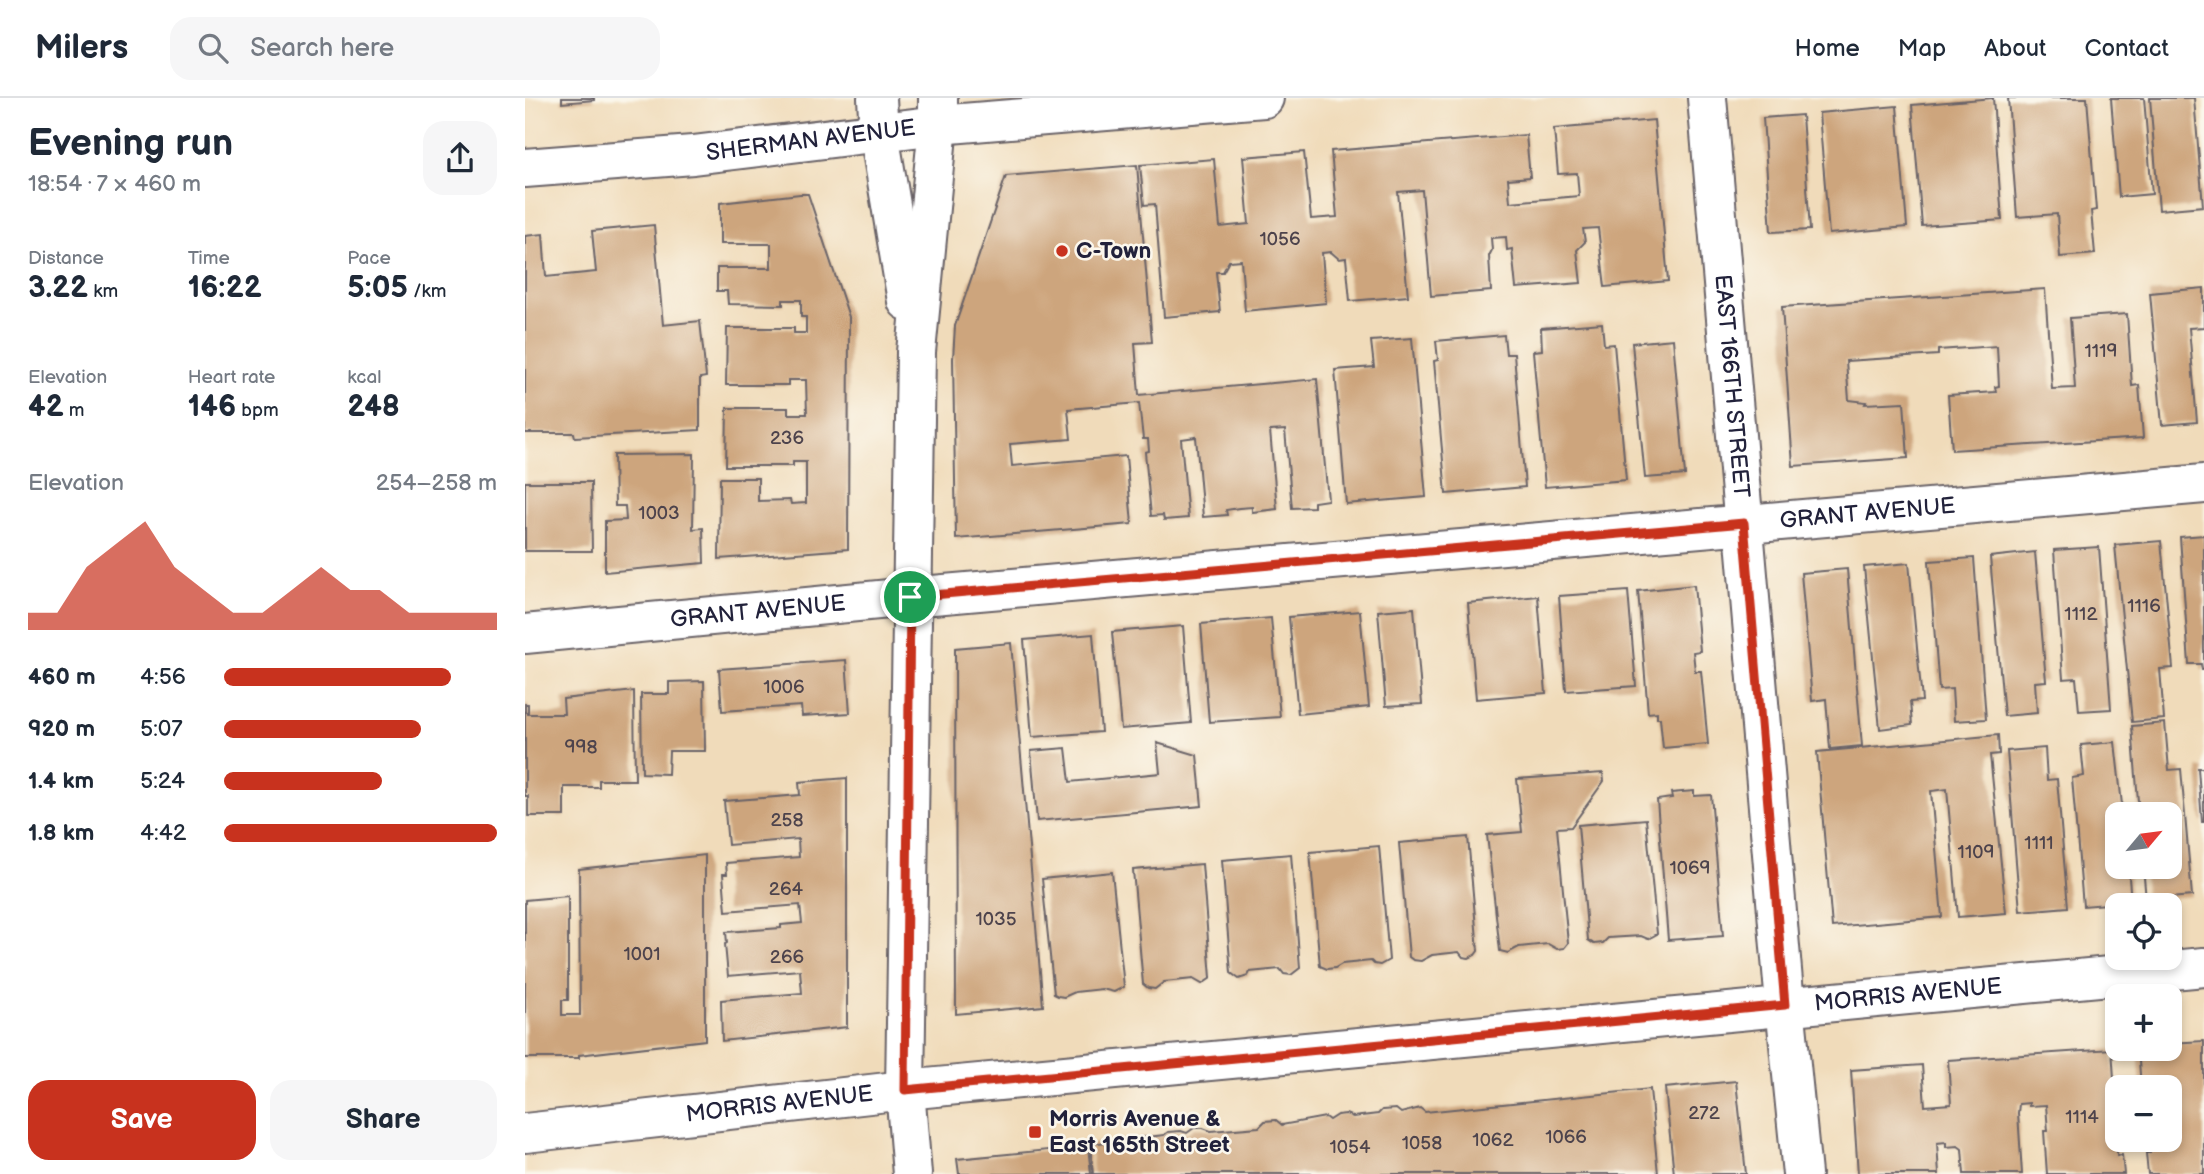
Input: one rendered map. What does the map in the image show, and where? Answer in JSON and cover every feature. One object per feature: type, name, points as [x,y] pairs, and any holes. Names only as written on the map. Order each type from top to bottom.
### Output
[{"type":"street","name":"SHERMAN AVENUE","points":[[525,168],[693,155],[878,115],[1263,98]]},
{"type":"street","name":"EAST 166TH STREET","points":[[1707,98],[1802,1174]]},
{"type":"street","points":[[912,1174],[905,1090],[910,597],[916,352],[938,111]]},
{"type":"street","points":[[878,115],[916,352]]},
{"type":"street","name":"GRANT AVENUE","points":[[525,634],[910,597],[2204,484]]},
{"type":"street","name":"MORRIS AVENUE","points":[[525,1133],[905,1090],[2204,967]]},
{"type":"building","points":[[562,98],[594,98],[594,100],[562,103]]},
{"type":"building","points":[[1993,98],[2002,220],[1922,226],[1912,105]]},
{"type":"building","points":[[2008,98],[2087,98],[2096,210],[2091,211],[2095,254],[2060,257],[2057,214],[2017,217]]},
{"type":"building","points":[[2111,98],[2144,98],[2152,194],[2119,197]]},
{"type":"building","points":[[2150,98],[2194,98],[2203,206],[2159,210]]},
{"type":"building","points":[[1897,106],[1907,227],[1829,234],[1819,113]]},
{"type":"building","points":[[1802,115],[1810,230],[1771,232],[1763,118]]},
{"type":"building","points":[[1654,120],[1668,281],[1605,287],[1598,228],[1583,229],[1585,242],[1577,250],[1581,283],[1516,288],[1512,249],[1507,250],[1506,237],[1491,238],[1491,291],[1431,296],[1422,190],[1398,192],[1408,296],[1350,301],[1346,258],[1339,259],[1331,252],[1322,253],[1326,303],[1245,311],[1241,260],[1229,261],[1223,272],[1216,272],[1220,312],[1164,317],[1155,204],[1144,205],[1140,165],[1214,159],[1220,227],[1249,224],[1243,157],[1304,152],[1311,219],[1337,217],[1331,151],[1526,135],[1530,177],[1508,179],[1510,202],[1579,196],[1577,173],[1558,174],[1554,129]]},
{"type":"building","points":[[1137,165],[1152,342],[1135,343],[1139,395],[1317,379],[1328,500],[1314,502],[1314,507],[1292,508],[1285,430],[1270,431],[1277,509],[1252,512],[1252,507],[1239,508],[1226,510],[1227,515],[1203,517],[1196,437],[1181,439],[1188,518],[1164,520],[1163,515],[1151,516],[1145,452],[1149,451],[1148,439],[1143,439],[1139,403],[1068,409],[1071,439],[1010,444],[1012,466],[1126,456],[1132,524],[956,539],[953,359],[955,326],[1006,176]]},
{"type":"building","points":[[808,194],[849,317],[848,549],[719,559],[720,478],[758,478],[758,501],[790,500],[791,504],[806,503],[806,462],[793,462],[793,466],[726,466],[727,408],[788,408],[788,414],[807,414],[806,380],[788,380],[788,385],[726,385],[727,328],[794,328],[794,333],[806,333],[806,317],[801,317],[801,300],[783,300],[783,305],[728,304],[727,291],[717,291],[717,268],[771,268],[771,244],[720,244],[720,203]]},
{"type":"building","points":[[654,225],[663,325],[700,321],[706,377],[700,378],[700,430],[575,437],[574,433],[525,433],[525,236],[543,234],[546,277],[596,272],[592,231]]},
{"type":"building","points":[[2204,288],[2204,327],[2189,328],[2197,422],[2162,425],[2150,293]]},
{"type":"building","points":[[2045,289],[2052,389],[2075,388],[2070,318],[2127,314],[2132,386],[2139,385],[2143,438],[1952,450],[1948,395],[1996,392],[1995,387],[1999,386],[1997,346],[1938,350],[1938,355],[1846,361],[1849,400],[1866,402],[1865,404],[1904,402],[1908,458],[1793,466],[1782,307]]},
{"type":"building","points":[[1602,323],[1604,345],[1614,344],[1626,480],[1545,487],[1533,351],[1542,350],[1541,328]]},
{"type":"building","points":[[1504,335],[1506,354],[1514,354],[1525,487],[1446,494],[1434,361],[1438,360],[1436,341]]},
{"type":"building","points":[[1412,338],[1426,497],[1346,504],[1335,370],[1374,367],[1371,341]]},
{"type":"building","points":[[1673,339],[1685,475],[1645,478],[1632,343]]},
{"type":"building","points":[[694,454],[693,529],[703,528],[704,563],[605,572],[605,521],[626,520],[625,506],[615,506],[614,455]]},
{"type":"building","points":[[525,482],[591,482],[592,551],[525,551]]},
{"type":"building","points":[[2204,535],[2202,670],[2201,664],[2189,664],[2180,537]]},
{"type":"building","points":[[2161,541],[2173,668],[2160,669],[2164,719],[2132,722],[2115,545]]},
{"type":"building","points":[[2099,547],[2111,709],[2079,711],[2076,678],[2063,679],[2054,550]]},
{"type":"building","points":[[2035,552],[2046,681],[2035,682],[2037,713],[2004,716],[1990,557]]},
{"type":"building","points":[[1974,558],[1986,719],[1954,721],[1952,689],[1939,690],[1929,561]]},
{"type":"building","points":[[1909,563],[1922,701],[1910,702],[1912,725],[1880,729],[1864,567]]},
{"type":"building","points":[[1847,569],[1862,746],[1830,749],[1826,699],[1812,701],[1801,573]]},
{"type":"building","points":[[1694,585],[1700,651],[1693,652],[1695,671],[1701,671],[1708,744],[1663,748],[1660,718],[1657,718],[1657,712],[1648,713],[1638,591]]},
{"type":"building","points":[[1628,591],[1636,686],[1566,691],[1559,596]]},
{"type":"building","points":[[1538,596],[1546,693],[1476,699],[1468,603]]},
{"type":"building","points":[[1414,608],[1422,704],[1386,706],[1378,611]]},
{"type":"building","points":[[1360,611],[1369,707],[1298,714],[1289,617]]},
{"type":"building","points":[[1271,618],[1280,717],[1209,722],[1201,624]]},
{"type":"building","points":[[1183,626],[1191,723],[1121,729],[1112,632]]},
{"type":"building","points":[[1093,634],[1101,732],[1032,737],[1024,640]]},
{"type":"building","points":[[1011,643],[1043,1006],[956,1014],[955,648]]},
{"type":"building","points":[[846,660],[850,713],[802,716],[801,706],[722,711],[719,669]]},
{"type":"building","points":[[704,681],[705,751],[669,751],[668,774],[642,773],[641,694],[669,694],[669,682]]},
{"type":"building","points":[[634,691],[635,780],[599,780],[599,787],[564,787],[564,816],[528,816],[528,796],[525,796],[525,704],[528,704],[528,714],[564,714],[563,699]]},
{"type":"building","points":[[2165,723],[2169,770],[2181,769],[2192,896],[2182,897],[2182,893],[2145,893],[2144,879],[2182,879],[2182,802],[2138,802],[2132,726]]},
{"type":"building","points":[[1998,735],[1999,754],[1990,755],[2006,913],[1958,917],[1947,789],[1931,791],[1942,917],[1832,927],[1817,752]]},
{"type":"building","points":[[2115,742],[2122,802],[2105,802],[2105,879],[2129,879],[2130,893],[2105,893],[2105,904],[2083,906],[2072,778],[2084,776],[2081,745]]},
{"type":"building","points":[[1157,743],[1197,755],[1202,806],[1037,821],[1031,751],[1066,748],[1070,782],[1160,773]]},
{"type":"building","points":[[2045,748],[2047,780],[2057,779],[2068,907],[2020,911],[2007,751]]},
{"type":"building","points":[[2198,768],[2204,768],[2204,822],[2202,822]]},
{"type":"building","points":[[1603,773],[1604,781],[1571,827],[1557,828],[1568,943],[1564,948],[1557,949],[1548,944],[1519,947],[1508,953],[1500,951],[1487,835],[1522,832],[1517,779]]},
{"type":"building","points":[[847,778],[847,1027],[722,1041],[721,1000],[802,993],[800,970],[728,976],[726,932],[781,928],[781,925],[802,923],[800,905],[726,911],[723,874],[727,874],[726,863],[799,857],[798,839],[728,845],[724,801],[800,795],[799,782]]},
{"type":"building","points":[[1694,791],[1694,796],[1711,795],[1723,936],[1668,940],[1657,800],[1672,798],[1671,793]]},
{"type":"building","points":[[1646,819],[1657,934],[1648,939],[1641,936],[1608,938],[1603,943],[1594,944],[1588,940],[1578,825]]},
{"type":"building","points":[[1468,837],[1478,951],[1469,958],[1463,957],[1459,952],[1432,955],[1421,961],[1413,960],[1409,957],[1399,843]]},
{"type":"building","points":[[1379,846],[1389,960],[1380,965],[1371,961],[1342,964],[1327,969],[1320,966],[1310,852]]},
{"type":"building","points":[[1291,854],[1300,968],[1291,975],[1284,974],[1280,969],[1250,972],[1248,976],[1239,979],[1231,973],[1222,860]]},
{"type":"building","points":[[705,855],[705,1040],[579,1055],[579,1058],[525,1058],[525,900],[568,896],[568,1000],[562,1000],[562,1015],[580,1015],[579,869]]},
{"type":"building","points":[[1202,864],[1211,978],[1202,984],[1193,979],[1164,982],[1155,989],[1148,988],[1143,984],[1133,870]]},
{"type":"building","points":[[1112,872],[1124,987],[1114,992],[1102,989],[1058,996],[1054,994],[1042,879]]},
{"type":"building","points":[[2204,1041],[2204,1174],[2148,1174],[2146,1153],[2182,1152],[2182,1075],[2140,1075],[2139,1061],[2182,1061],[2182,1042]]},
{"type":"building","points":[[2105,1049],[2105,1061],[2113,1061],[2114,1075],[2105,1075],[2105,1152],[2122,1155],[2124,1174],[2047,1174],[2044,1131],[2048,1131],[2046,1105],[2029,1106],[2029,1103],[2019,1104],[2018,1113],[2022,1174],[1964,1174],[1962,1149],[1958,1146],[1946,1147],[1946,1142],[1937,1143],[1939,1174],[1858,1174],[1851,1070],[1922,1065],[1925,1106],[1951,1104],[1948,1060]]},
{"type":"building","points":[[1736,1081],[1746,1174],[1674,1174],[1665,1088]]},
{"type":"building","points":[[1650,1089],[1658,1174],[1093,1174],[1090,1144],[1164,1135],[1168,1132],[1187,1133],[1194,1128],[1211,1131],[1259,1127],[1265,1121],[1276,1120],[1282,1125],[1325,1117],[1329,1120],[1337,1115],[1346,1114],[1353,1117],[1378,1114],[1382,1110],[1396,1109],[1401,1113],[1420,1108],[1425,1112]]},
{"type":"building","points":[[1088,1146],[1091,1174],[959,1174],[957,1159]]},
{"type":"place","name":"C-Town","points":[[1062,251]]},
{"type":"place","name":"Morris Avenue & East 165th Street","points":[[1035,1132]]},
{"type":"route","points":[[1744,523],[1785,1005],[905,1090],[910,597],[1744,523]]}]
